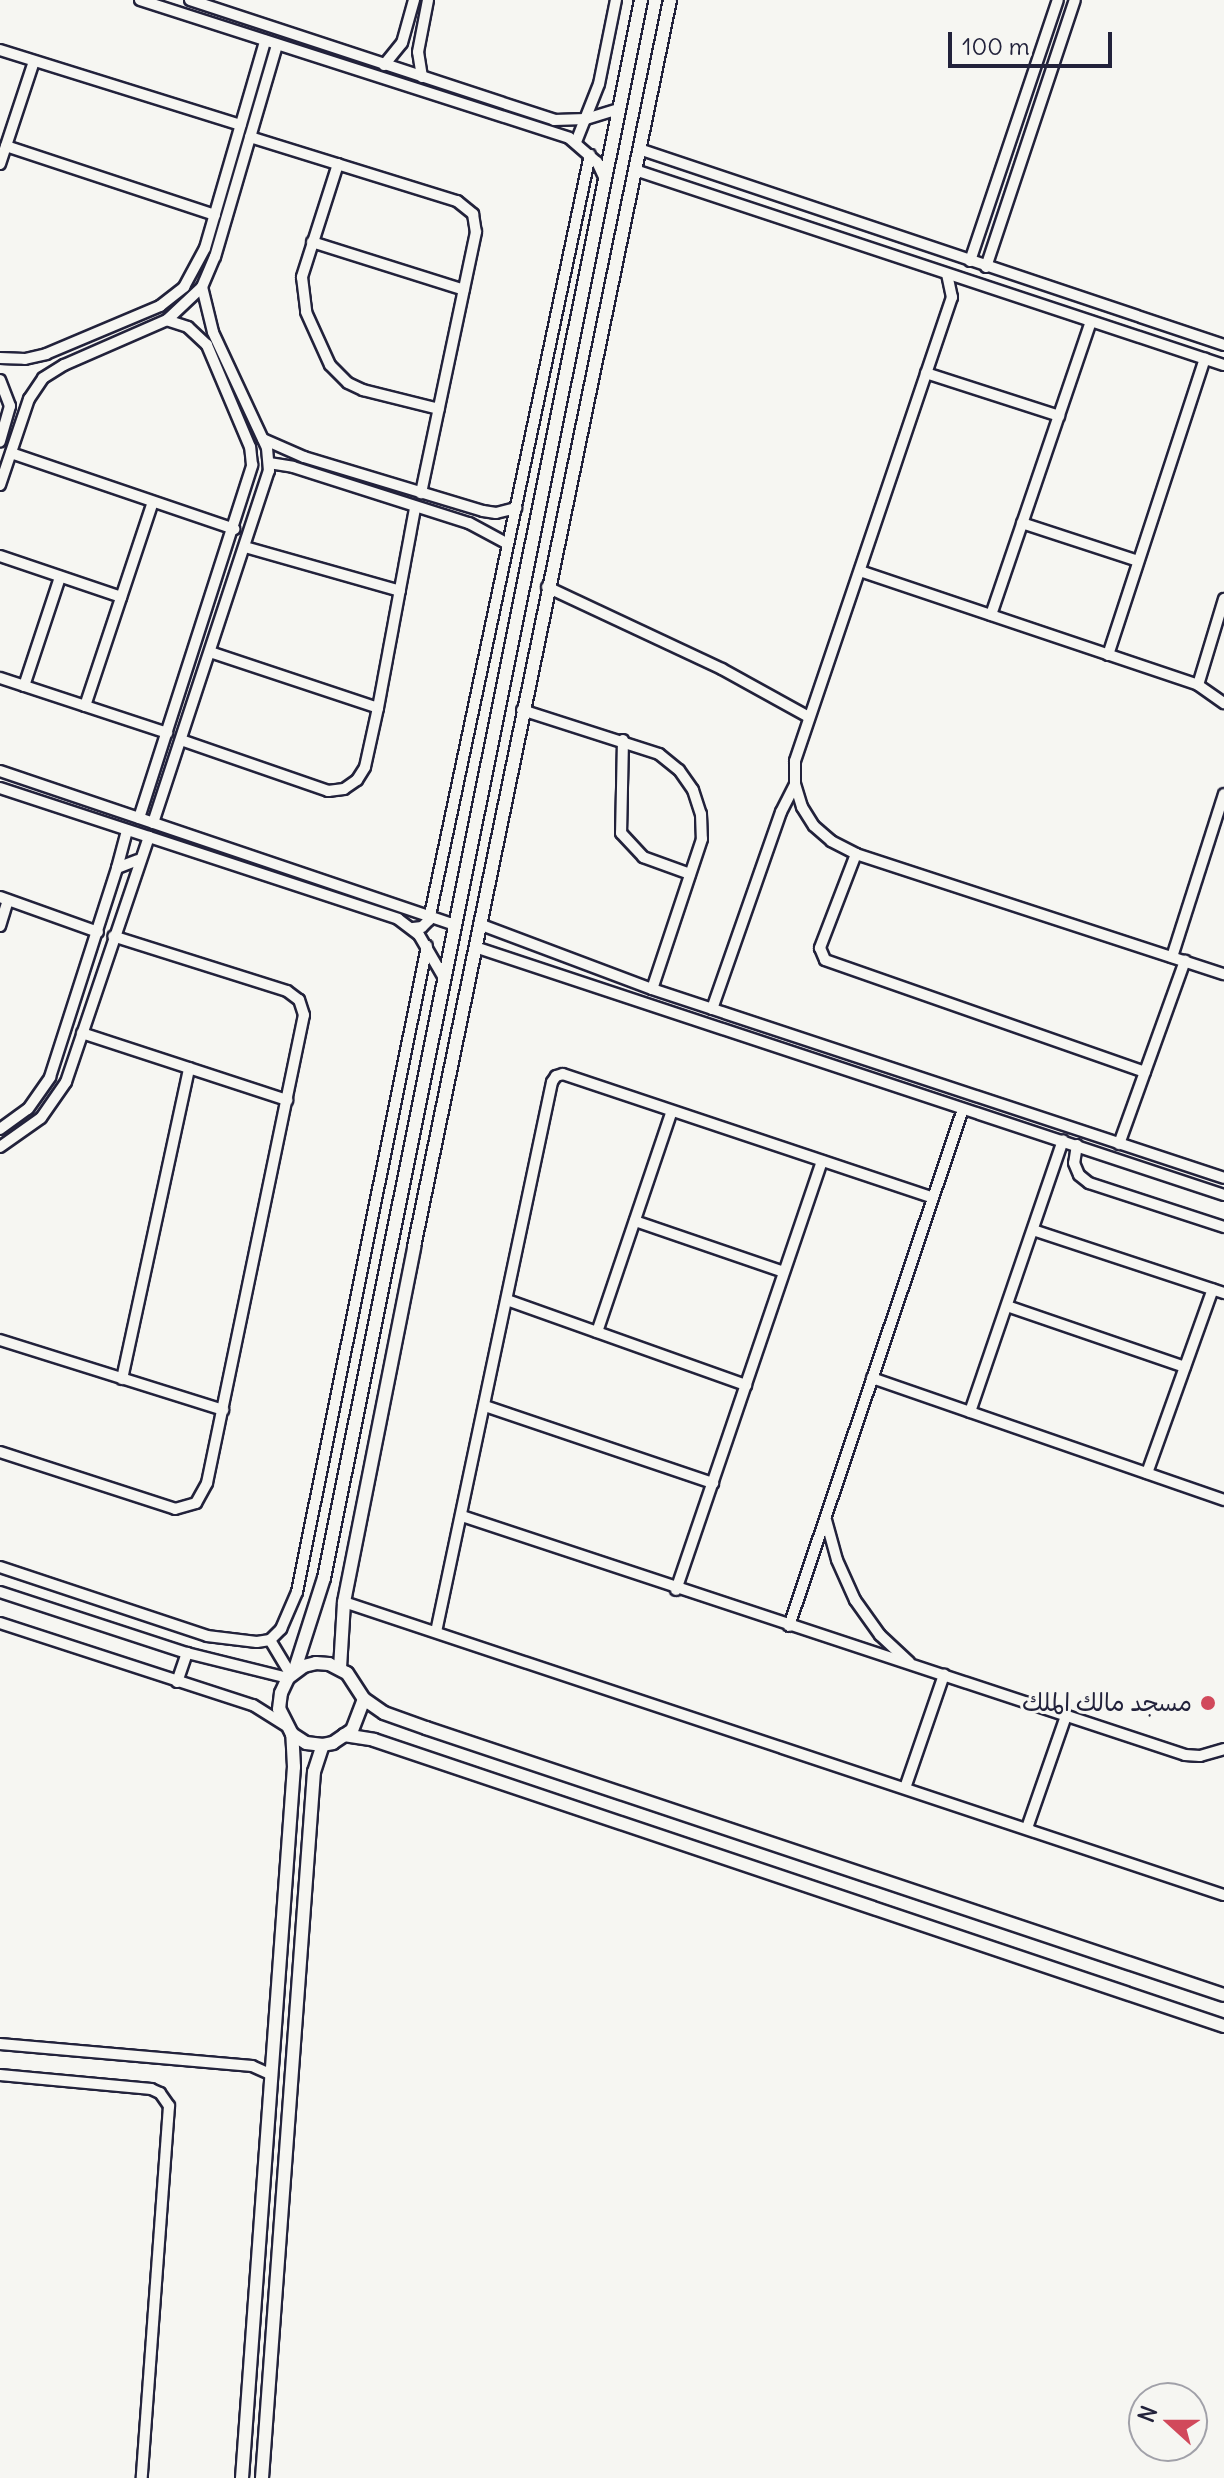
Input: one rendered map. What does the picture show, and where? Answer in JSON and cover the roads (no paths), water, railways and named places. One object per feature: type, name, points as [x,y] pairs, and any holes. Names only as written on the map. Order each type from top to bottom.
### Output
[{"type":"street","points":[[140,0],[576,142],[590,155],[605,179]]},
{"type":"street","points":[[190,0],[554,120],[586,119],[618,109]]},
{"type":"street","points":[[384,65],[399,49],[408,29],[414,0]]},
{"type":"street","points":[[422,77],[418,52],[428,0]]},
{"type":"street","points":[[576,142],[599,84],[616,0]]},
{"type":"street","points":[[242,2478],[295,1756],[279,1701],[324,1578],[641,0]]},
{"type":"street","points":[[340,1668],[344,1602],[543,606],[670,0]]},
{"type":"street","points":[[970,261],[1058,0]]},
{"type":"street","points":[[986,267],[1075,0]]},
{"type":"street","points":[[408,29],[421,33]]},
{"type":"street","points":[[0,358],[25,359],[46,354],[160,306],[193,275],[215,215],[265,41]]},
{"type":"street","points":[[0,485],[29,399],[43,378],[64,365],[167,320],[202,287],[215,257],[277,45]]},
{"type":"street","points":[[0,50],[241,125]]},
{"type":"street","points":[[0,164],[34,61]]},
{"type":"street","points":[[1031,80],[1047,86]]},
{"type":"street","points":[[250,137],[466,206],[476,226],[421,493]]},
{"type":"street","points":[[6,146],[215,215]]},
{"type":"street","points":[[639,149],[1224,345]]},
{"type":"street","points":[[413,928],[426,925],[430,916],[590,155]]},
{"type":"street","points":[[338,164],[302,277],[301,295],[335,372],[363,390],[439,409]]},
{"type":"street","points":[[635,170],[1224,365]]},
{"type":"street","points":[[879,250],[885,233]]},
{"type":"street","points":[[312,242],[464,290]]},
{"type":"street","points":[[947,274],[952,297],[795,761],[795,784],[802,807],[814,826],[831,841],[856,854],[1224,974]]},
{"type":"street","points":[[952,297],[970,282]]},
{"type":"street","points":[[153,823],[245,547],[269,463],[262,439],[208,322],[202,287]]},
{"type":"street","points":[[139,818],[251,475],[250,447],[207,345],[188,327],[167,320]]},
{"type":"street","points":[[991,615],[1091,322]]},
{"type":"street","points":[[1108,655],[1205,358]]},
{"type":"street","points":[[926,373],[1059,416]]},
{"type":"street","points":[[0,380],[10,406],[0,442]]},
{"type":"street","points":[[262,439],[283,450],[490,513],[516,508]]},
{"type":"street","points":[[11,453],[234,529]]},
{"type":"street","points":[[269,463],[485,529],[508,544]]},
{"type":"street","points":[[341,483],[346,470]]},
{"type":"street","points":[[85,706],[153,502]]},
{"type":"street","points":[[181,740],[336,790],[351,785],[362,774],[378,708],[415,509]]},
{"type":"street","points":[[485,529],[490,513]]},
{"type":"street","points":[[1022,523],[1138,561]]},
{"type":"street","points":[[245,547],[400,591]]},
{"type":"street","points":[[0,556],[121,597]]},
{"type":"street","points":[[860,571],[1198,685],[1224,703]]},
{"type":"street","points":[[24,686],[60,577]]},
{"type":"street","points":[[547,587],[722,669],[809,717]]},
{"type":"street","points":[[519,599],[543,606]]},
{"type":"street","points":[[1198,685],[1224,599]]},
{"type":"street","points":[[210,652],[378,708]]},
{"type":"street","points":[[0,678],[167,733]]},
{"type":"street","points":[[522,710],[659,754],[679,770],[693,790],[701,814],[702,839],[652,989]]},
{"type":"street","points":[[623,740],[619,822],[626,843],[643,857],[690,874]]},
{"type":"street","points":[[0,771],[453,924]]},
{"type":"street","points":[[12,792],[16,777]]},
{"type":"street","points":[[712,1009],[781,812],[795,784]]},
{"type":"street","points":[[0,788],[390,916],[413,928],[427,946],[444,978]]},
{"type":"street","points":[[1172,957],[1224,794]]},
{"type":"street","points":[[0,1129],[28,1109],[50,1077],[98,932],[127,830]]},
{"type":"street","points":[[0,1147],[30,1128],[51,1107],[66,1082],[138,860],[149,837]]},
{"type":"street","points":[[242,868],[247,854]]},
{"type":"street","points":[[856,854],[820,948],[825,960],[1145,1072]]},
{"type":"street","points":[[117,868],[138,860]]},
{"type":"street","points":[[0,926],[4,898],[98,932]]},
{"type":"street","points":[[479,924],[652,989],[1224,1178]]},
{"type":"street","points":[[0,1452],[182,1509],[196,1503],[205,1491],[223,1410],[304,1015],[299,1000],[287,991],[113,936]]},
{"type":"street","points":[[0,1567],[207,1636],[240,1641],[270,1640],[281,1629],[297,1592],[427,946]]},
{"type":"street","points":[[475,947],[534,964],[1224,1195]]},
{"type":"street","points":[[534,964],[539,949]]},
{"type":"street","points":[[1119,1144],[1185,961]]},
{"type":"street","points":[[82,1033],[287,1100]]},
{"type":"street","points":[[122,1379],[189,1068]]},
{"type":"street","points":[[436,1632],[553,1079],[563,1074],[933,1198]]},
{"type":"street","points":[[789,1626],[963,1109]]},
{"type":"street","points":[[597,1332],[672,1111]]},
{"type":"street","points":[[970,1412],[1063,1141]]},
{"type":"street","points":[[1077,1145],[1074,1163],[1079,1175],[1089,1183],[1224,1227]]},
{"type":"street","points":[[1158,1173],[1163,1158]]},
{"type":"street","points":[[676,1590],[822,1161]]},
{"type":"street","points":[[635,1221],[784,1272]]},
{"type":"street","points":[[1033,1230],[1224,1293]]},
{"type":"street","points":[[1147,1473],[1213,1289]]},
{"type":"street","points":[[507,1300],[746,1385]]},
{"type":"street","points":[[1007,1306],[1185,1367]]},
{"type":"street","points":[[0,1340],[223,1410]]},
{"type":"street","points":[[872,1378],[1224,1500]]},
{"type":"street","points":[[485,1406],[713,1483]]},
{"type":"street","points":[[462,1516],[676,1590],[1185,1755],[1200,1756],[1224,1749]]},
{"type":"street","points":[[825,1518],[837,1560],[855,1600],[880,1635],[911,1665]]},
{"type":"street","points":[[0,1592],[187,1653],[291,1675],[316,1663],[340,1668],[353,1680],[364,1699],[384,1713],[1224,1995]]},
{"type":"street","points":[[344,1602],[1224,1895]]},
{"type":"street","points":[[0,1623],[253,1705],[306,1743],[323,1745],[344,1735],[359,1718],[364,1699]]},
{"type":"street","points":[[270,1640],[291,1675]]},
{"type":"street","points":[[177,1682],[187,1653]]},
{"type":"street","points":[[905,1788],[944,1675]]},
{"type":"street","points":[[1027,1828],[1066,1716]]},
{"type":"street","points":[[344,1735],[388,1745],[1224,2026]]},
{"type":"street","points":[[262,2478],[314,1772],[323,1745]]},
{"type":"street","points":[[289,1823],[310,1823]]},
{"type":"street","points":[[0,2044],[252,2066],[272,2075]]},
{"type":"street","points":[[0,2075],[151,2089],[164,2097],[169,2106],[142,2478]]},
{"type":"street","points":[[257,2271],[278,2273]]},
{"type":"place","name":"مسجد مالك الملك","points":[[1208,1703]]}]
